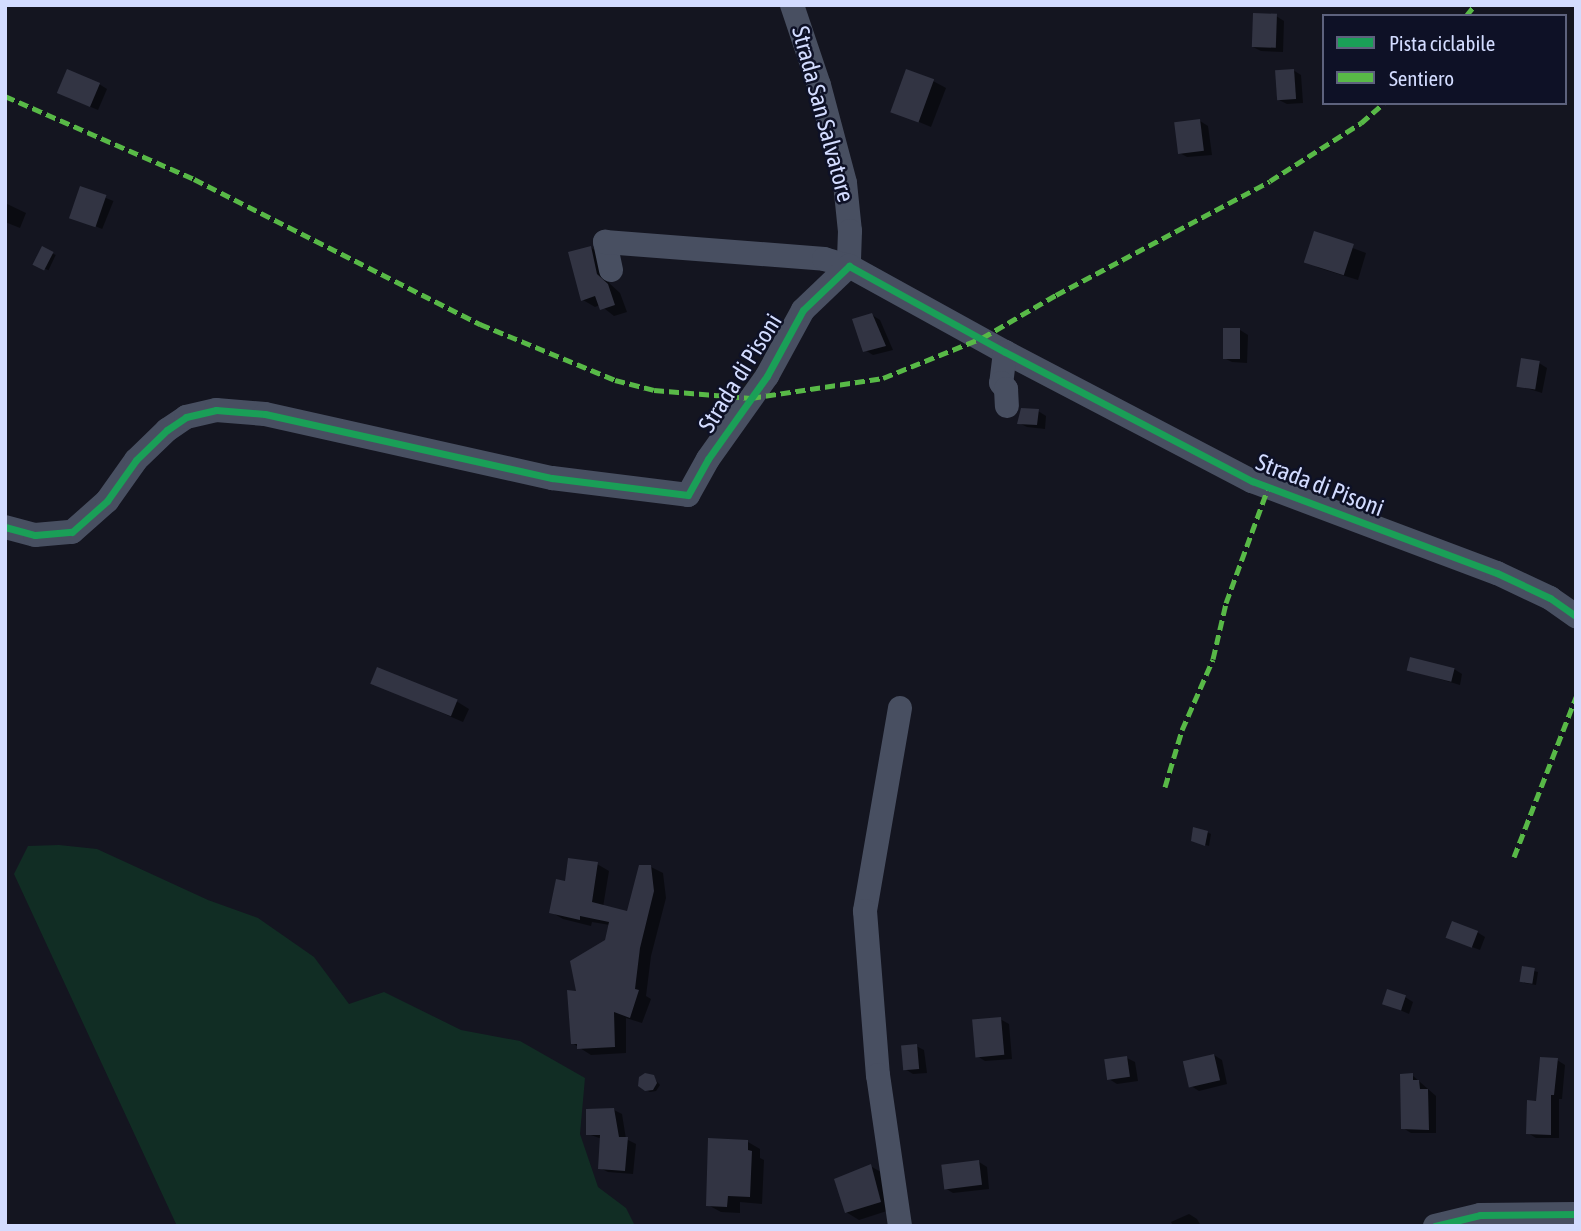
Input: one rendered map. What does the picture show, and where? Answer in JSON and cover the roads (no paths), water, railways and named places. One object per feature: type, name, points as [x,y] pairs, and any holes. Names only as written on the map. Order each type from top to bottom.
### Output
[{"type":"street","name":"Strada San Salvatore","points":[[792,5],[819,85],[844,175],[850,215],[849,266]]},
{"type":"street","points":[[611,270],[605,242],[824,259],[849,266]]},
{"type":"street","name":"Strada di Pisoni","points":[[5,527],[35,535],[72,532],[107,501],[136,460],[167,430],[186,417],[216,410],[265,414],[552,478],[688,495],[708,459],[767,376],[803,310],[849,266],[1005,352],[1252,481],[1505,576],[1550,598],[1576,616]]},
{"type":"street","points":[[1005,352],[1001,383],[1006,389],[1007,406]]},
{"type":"street","points":[[900,708],[868,881],[865,920],[878,1075],[900,1226]]},
{"type":"street","points":[[1435,1226],[1472,1215],[1576,1214]]}]
